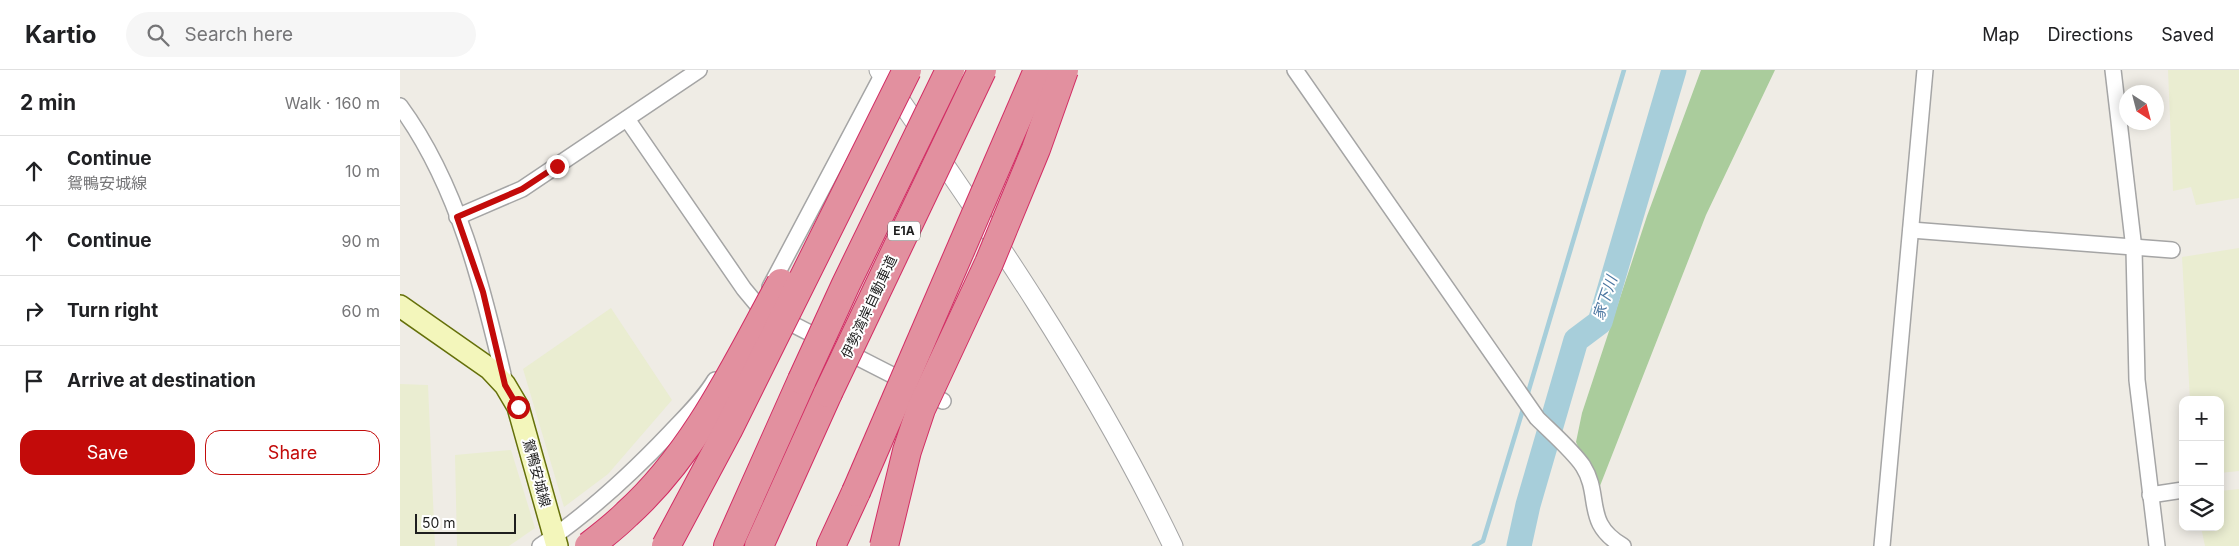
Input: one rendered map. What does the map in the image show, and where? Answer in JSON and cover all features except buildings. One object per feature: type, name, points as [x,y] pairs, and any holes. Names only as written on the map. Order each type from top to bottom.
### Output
[{"type":"highway","name":"E1A","points":[[728,546],[850,275],[950,70]]},
{"type":"highway","name":"伊勢湾岸自動車道","points":[[759,546],[828,393],[982,70]]},
{"type":"highway","points":[[831,546],[1038,70]]},
{"type":"highway","points":[[884,546],[907,451],[921,409],[989,263],[1036,149],[1064,70]]},
{"type":"highway","points":[[666,546],[728,430],[878,126],[888,71]]},
{"type":"highway","points":[[589,546],[635,507],[667,471],[702,422],[800,250],[878,126]]},
{"type":"main road","name":"鴛鴨安城線","points":[[400,306],[490,369],[505,385],[518,407],[550,543]]},
{"type":"street","points":[[457,217],[522,189],[627,120],[698,70]]},
{"type":"street","points":[[1294,70],[1537,418],[1582,466],[1589,480],[1598,521],[1604,532],[1623,546]]},
{"type":"street","points":[[1882,546],[1924,70]]},
{"type":"street","points":[[2113,70],[2134,249],[2137,380],[2157,546]]},
{"type":"street","points":[[550,543],[631,473],[709,390],[759,307],[888,71],[1045,314],[1144,486],[1172,546]]},
{"type":"street","points":[[400,106],[436,162],[457,217],[483,292],[505,385]]},
{"type":"street","points":[[627,120],[744,289],[759,307],[943,401]]},
{"type":"street","points":[[1910,230],[2134,249],[2172,250]]},
{"type":"street","points":[[2150,495],[2179,491]]},
{"type":"green space","points":[[1701,70],[1775,70],[1706,215],[1598,491],[1576,442],[1582,413],[1647,216]]},
{"type":"green space","points":[[2168,70],[2239,70],[2239,198],[2196,205],[2191,187],[2173,191]]},
{"type":"green space","points":[[2239,248],[2239,471],[2224,473],[2224,396],[2190,396],[2182,257]]},
{"type":"green space","points":[[611,308],[672,400],[608,474],[564,507],[523,369]]},
{"type":"green space","points":[[400,384],[428,385],[435,546],[400,546]]},
{"type":"green space","points":[[511,450],[535,528],[509,546],[457,546],[455,455]]},
{"type":"green space","points":[[2239,489],[2239,546],[2205,546],[2202,531],[2224,531],[2224,491]]},
{"type":"waterway","points":[[1527,396],[1624,70]]},
{"type":"waterway","name":"家下川","points":[[1519,546],[1528,505],[1576,340],[1600,322],[1674,70]]},
{"type":"waterway","points":[[1474,546],[1483,541],[1524,406]]},
{"type":"route","points":[[518,407],[505,385],[483,292],[457,217],[522,189],[557,166]]}]
